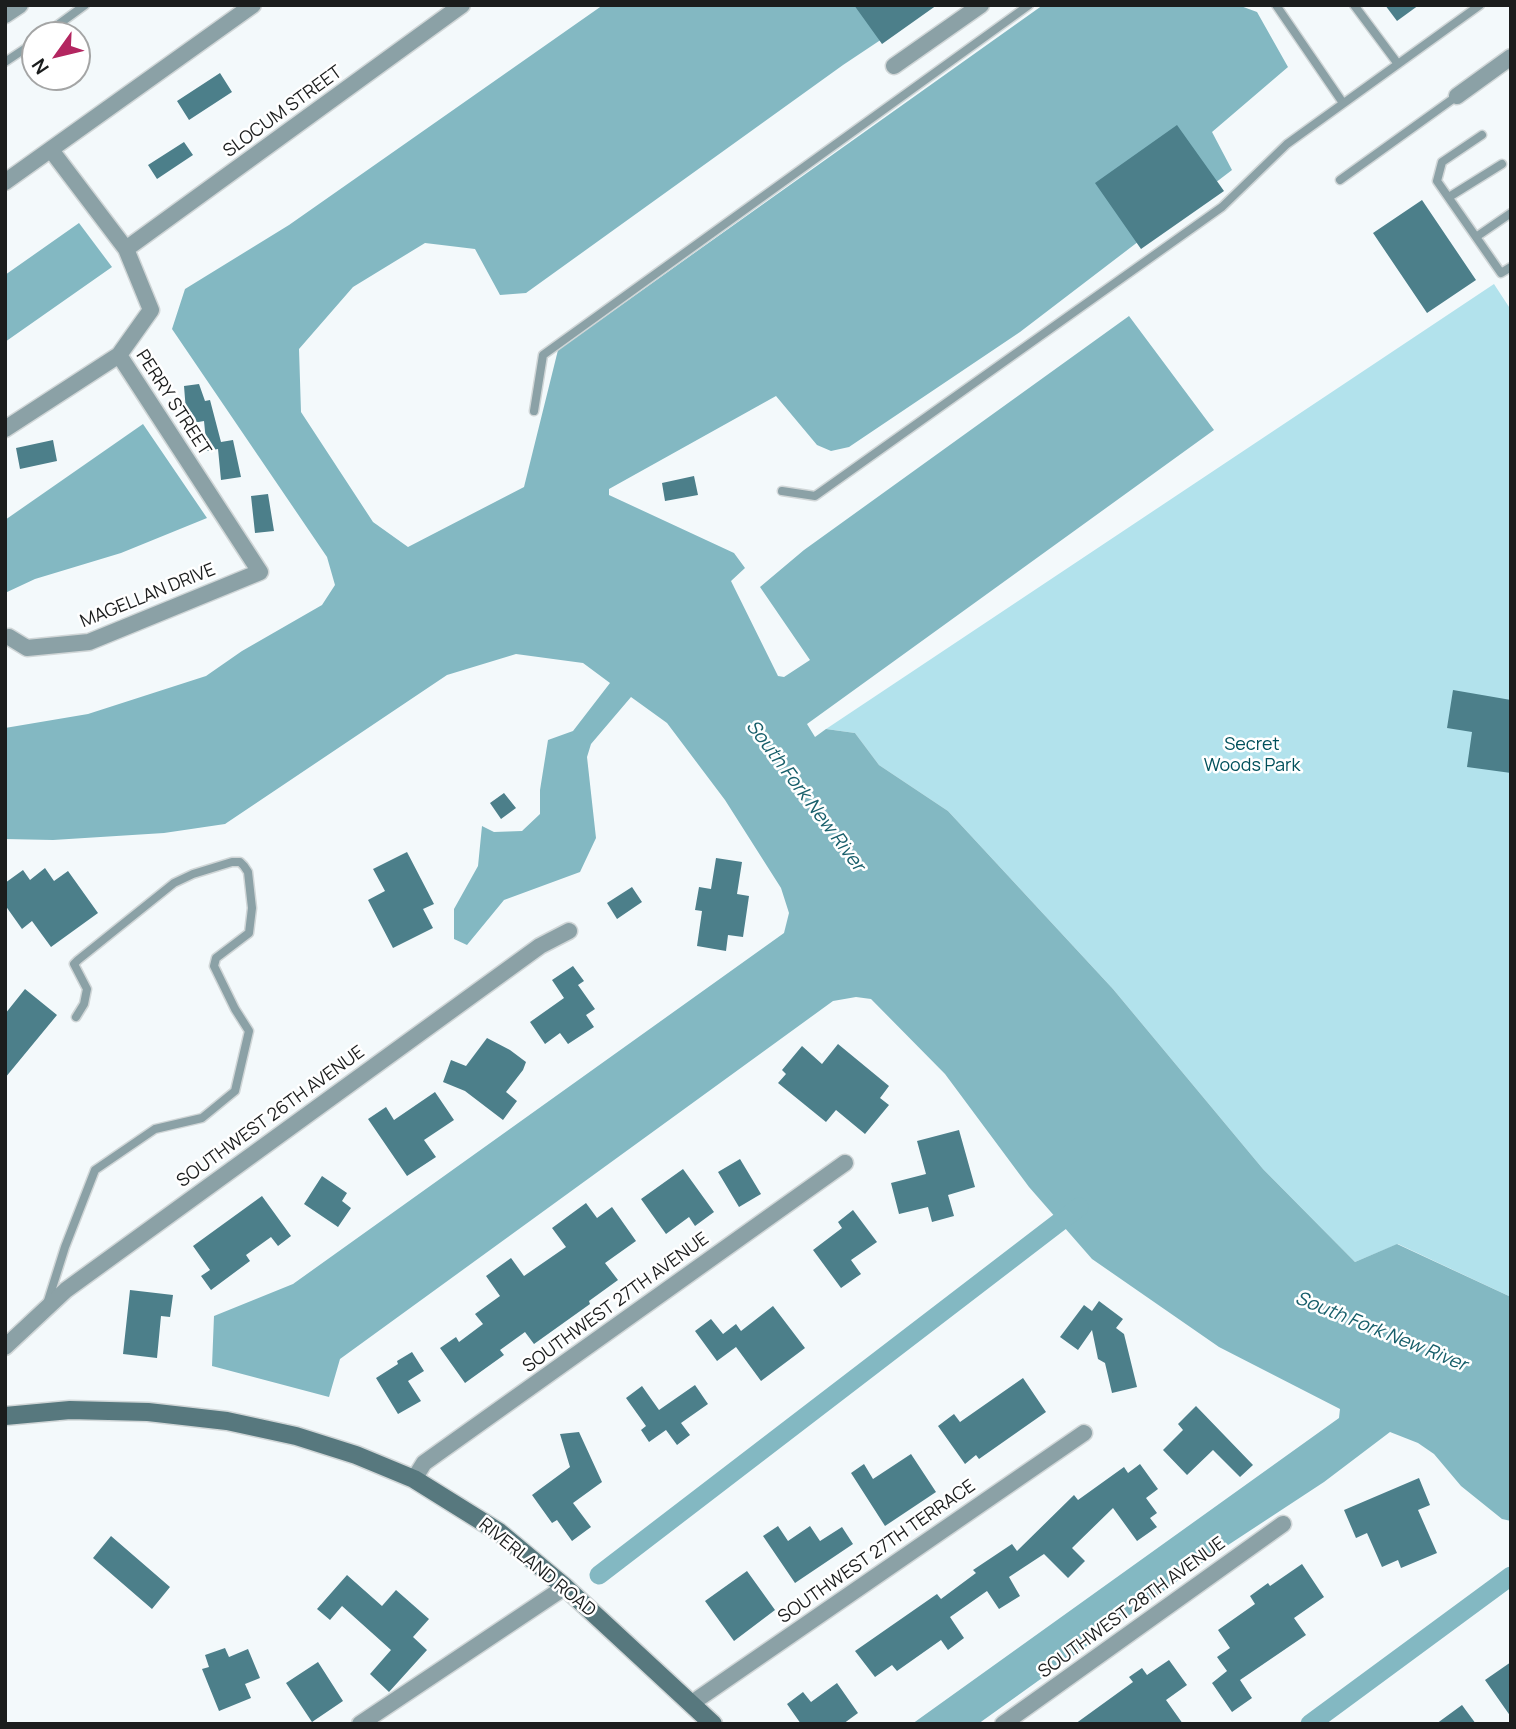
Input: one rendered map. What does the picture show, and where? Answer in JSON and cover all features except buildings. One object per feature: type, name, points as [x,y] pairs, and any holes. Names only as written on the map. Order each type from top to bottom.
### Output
[{"type":"street","points":[[5,15],[20,5]]},
{"type":"street","points":[[5,182],[253,5]]},
{"type":"street","name":"SLOCUM STREET","points":[[126,250],[462,5]]},
{"type":"street","points":[[894,66],[981,5]]},
{"type":"street","points":[[1457,96],[1511,57]]},
{"type":"street","name":"PERRY STREET","points":[[51,150],[126,250],[151,310],[119,355],[260,572]]},
{"type":"street","points":[[5,429],[119,355]]},
{"type":"street","name":"MAGELLAN DRIVE","points":[[9,637],[27,648],[89,642],[260,572]]},
{"type":"street","name":"SOUTHWEST 26TH AVENUE","points":[[5,1347],[66,1290],[540,946],[569,931]]},
{"type":"street","name":"SOUTHWEST 27TH AVENUE","points":[[414,1479],[424,1464],[845,1163]]},
{"type":"street","name":"RIVERLAND ROAD","points":[[5,1416],[70,1410],[148,1412],[227,1421],[296,1436],[356,1455],[414,1479],[499,1532],[565,1587],[692,1703],[704,1721]]},
{"type":"street","name":"SOUTHWEST 27TH TERRACE","points":[[692,1703],[1084,1433]]},
{"type":"street","name":"SOUTHWEST 28TH AVENUE","points":[[1003,1724],[1283,1524]]},
{"type":"street","points":[[360,1724],[565,1587]]},
{"type":"lane","points":[[63,21],[85,5]]},
{"type":"lane","points":[[534,411],[543,355],[1029,5]]},
{"type":"lane","points":[[1276,5],[1343,103]]},
{"type":"lane","points":[[1354,5],[1398,64]]},
{"type":"lane","points":[[782,491],[816,496],[1222,207],[1287,144],[1480,5]]},
{"type":"lane","points":[[5,62],[21,51]]},
{"type":"lane","points":[[1340,180],[1457,96]]},
{"type":"lane","points":[[1482,135],[1443,162],[1437,181],[1502,273],[1511,267]]},
{"type":"lane","points":[[1449,197],[1502,164]]},
{"type":"lane","points":[[1476,237],[1511,213]]},
{"type":"lane","points":[[45,1310],[65,1247],[95,1170],[155,1129],[202,1118],[235,1091],[248,1031],[214,966],[216,958],[248,933],[252,908],[248,872],[244,866],[240,862],[232,862],[192,874],[174,883],[78,960],[74,964],[87,989],[84,1004],[76,1017]]},
{"type":"green space","name":"Secret Woods Park","points":[[1494,284],[1511,310],[1511,1297],[1398,1244],[1355,1262],[1263,1169],[1113,989],[948,811],[879,765],[855,733],[826,729]]},
{"type":"water","name":"South Fork New River","points":[[603,5],[933,5],[843,65],[526,293],[500,295],[475,249],[425,243],[353,287],[299,349],[301,412],[373,522],[408,547],[524,487],[558,350],[1043,5],[1238,5],[1257,12],[1288,67],[1212,132],[1232,170],[1020,332],[849,447],[831,451],[817,445],[776,396],[609,489],[609,495],[734,553],[745,568],[731,581],[778,676],[784,677],[810,660],[760,587],[804,550],[1129,316],[1214,430],[807,724],[815,737],[826,729],[855,733],[879,765],[948,811],[1113,989],[1263,1169],[1355,1262],[1397,1244],[1511,1297],[1511,1521],[1502,1519],[1461,1486],[1434,1454],[1418,1443],[1390,1432],[1324,1482],[1219,1551],[978,1724],[912,1724],[1339,1418],[1340,1409],[1219,1347],[1092,1259],[1029,1187],[945,1074],[871,999],[856,997],[833,1001],[340,1359],[329,1397],[212,1366],[214,1316],[293,1284],[784,933],[789,913],[781,888],[725,800],[667,723],[631,697],[591,744],[587,757],[596,838],[580,872],[504,900],[467,945],[454,939],[454,909],[478,866],[482,826],[494,832],[522,831],[540,814],[540,790],[548,740],[573,731],[610,683],[583,663],[516,654],[447,675],[225,824],[164,833],[53,840],[5,839],[5,728],[88,714],[206,676],[242,651],[322,605],[335,585],[327,557],[172,329],[185,289],[289,225]]},
{"type":"water","points":[[79,223],[112,267],[5,342],[5,275]]},
{"type":"water","points":[[143,424],[207,518],[121,553],[35,579],[5,593],[5,520]]},
{"type":"waterway","points":[[599,1575],[1079,1207]]},
{"type":"waterway","points":[[1310,1724],[1511,1576]]}]
